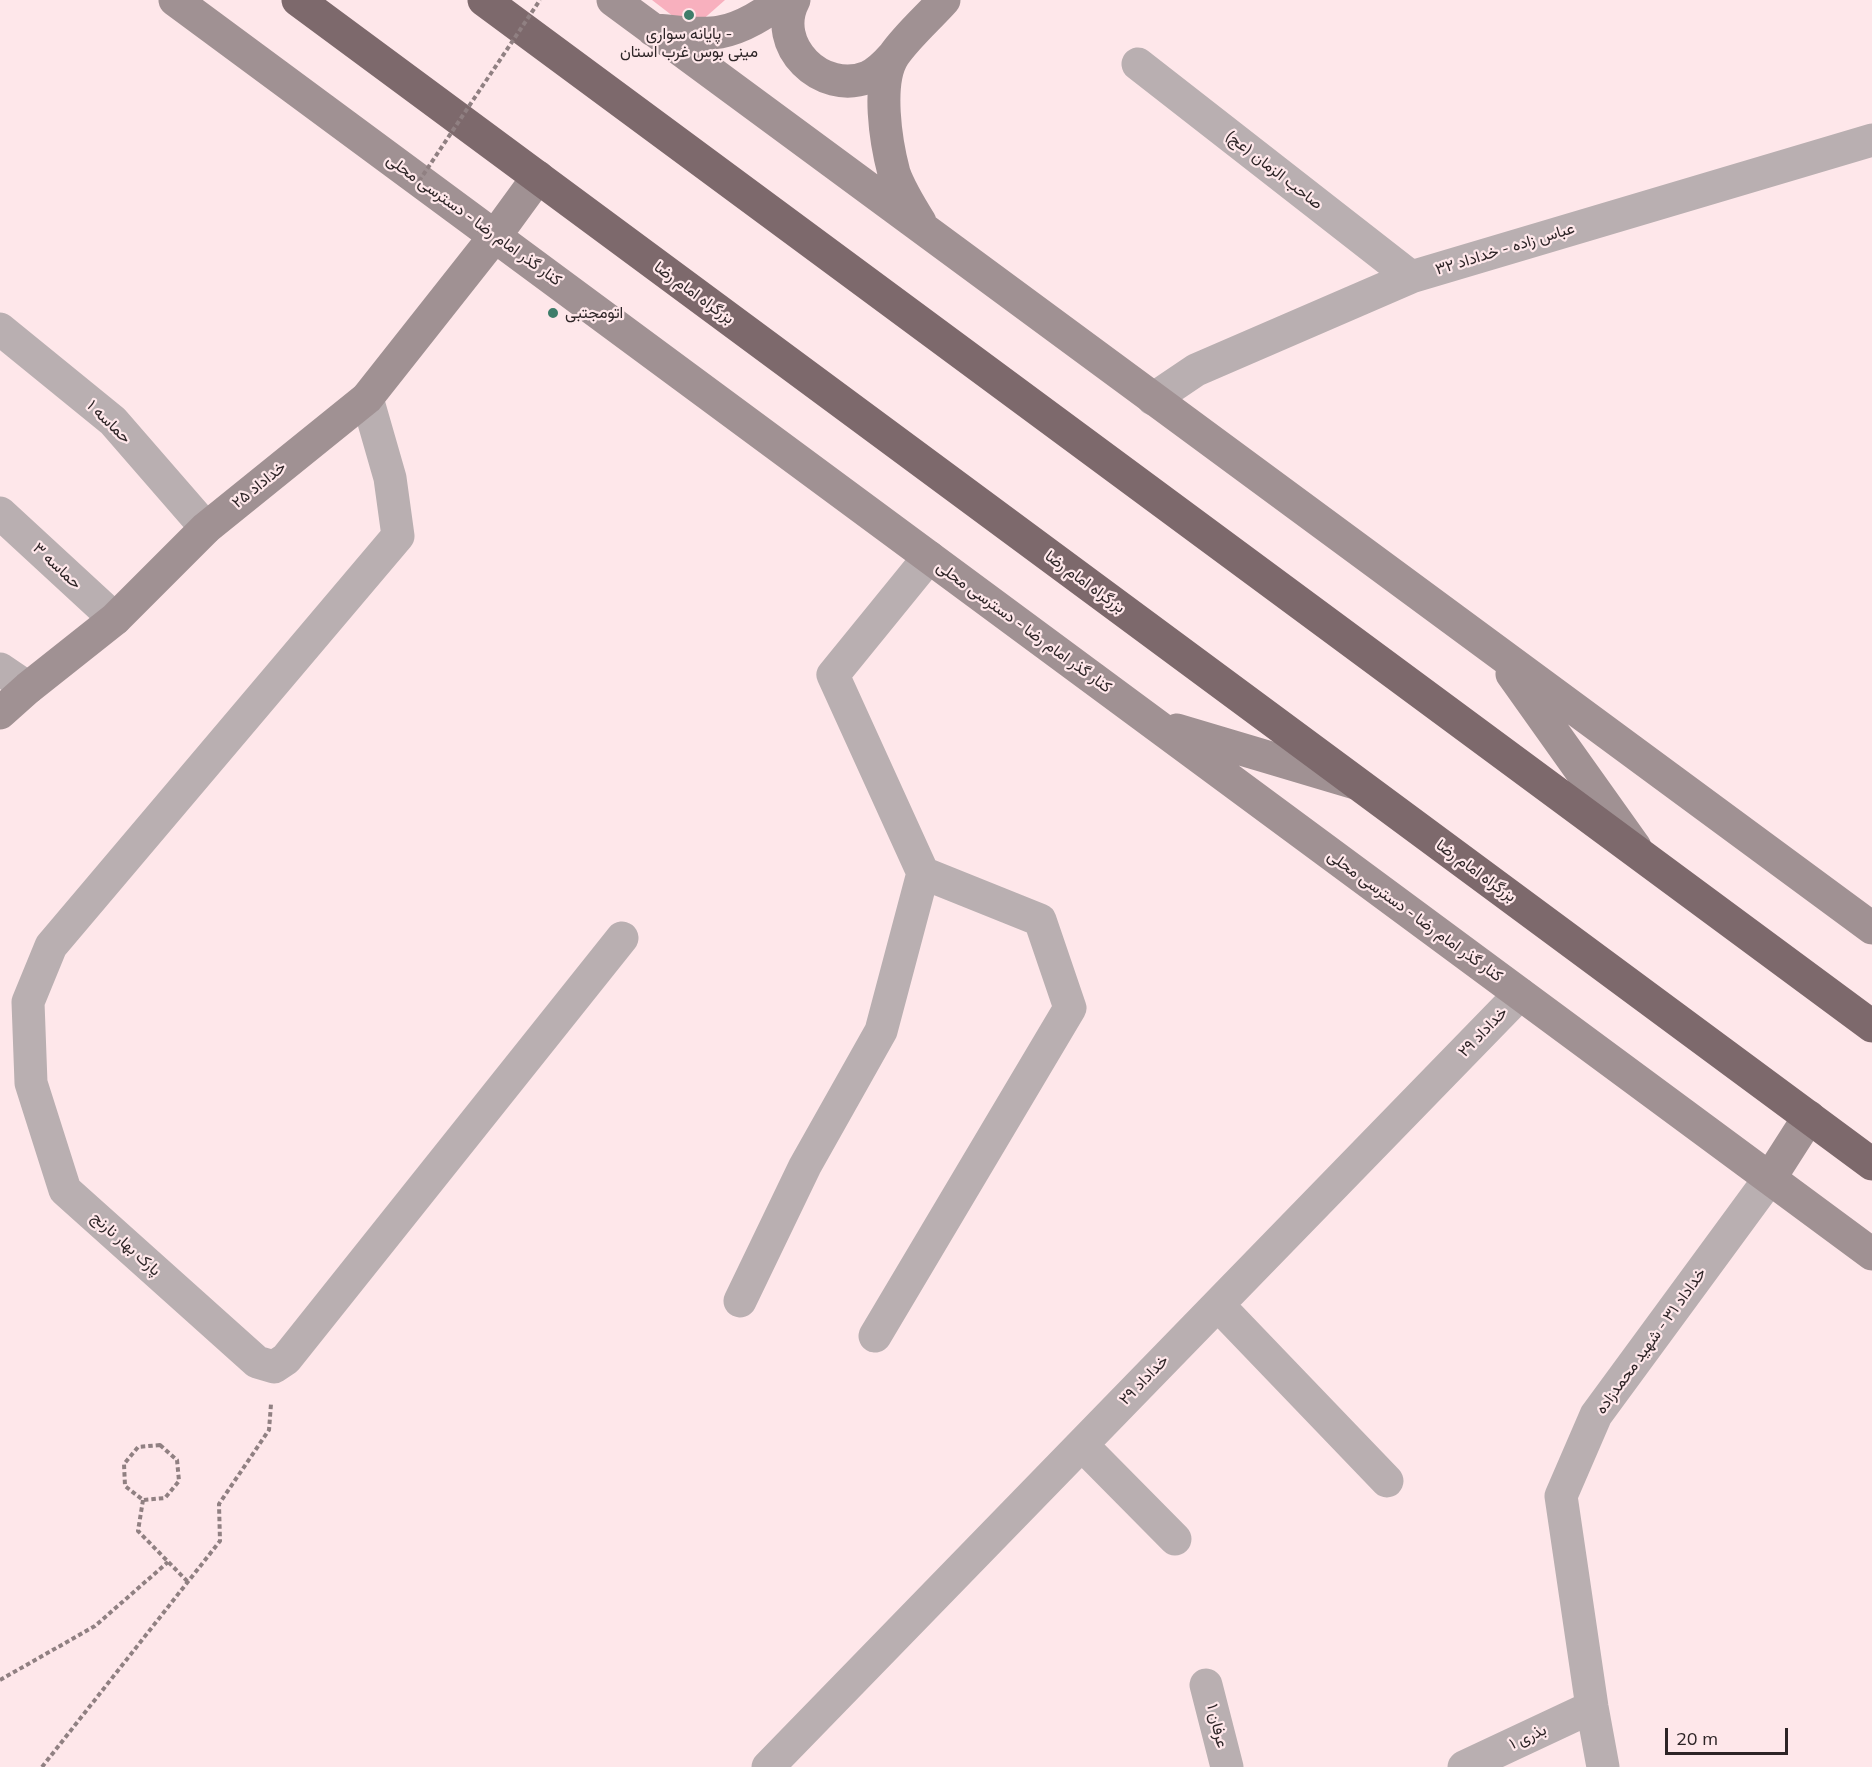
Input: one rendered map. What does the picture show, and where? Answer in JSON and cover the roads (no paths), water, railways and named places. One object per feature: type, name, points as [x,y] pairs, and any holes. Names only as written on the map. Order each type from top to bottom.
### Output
[{"type":"highway","name":"بزرگراه امام رضا","points":[[298,0],[1872,1164]]},
{"type":"highway","points":[[484,0],[1872,1026]]},
{"type":"main road","name":"کنار گذر امام رضا - دسترسی محلی","points":[[176,0],[1872,1254]]},
{"type":"main road","points":[[613,0],[1872,928]]},
{"type":"main road","points":[[653,30],[721,32],[758,16],[784,0]]},
{"type":"main road","points":[[794,0],[788,20],[789,36],[795,52],[819,75],[835,80],[851,81],[868,77],[882,68],[944,0]]},
{"type":"main road","points":[[894,56],[887,74],[885,91],[886,130],[890,153],[903,195],[925,231]]},
{"type":"main road","name":"خداداد ۲۵","points":[[0,713],[115,619],[206,528],[367,398],[495,237],[538,177]]},
{"type":"main road","points":[[1494,650],[1639,854]]},
{"type":"main road","points":[[1155,724],[1359,784]]},
{"type":"main road","points":[[1770,1178],[1809,1117]]},
{"type":"street","name":"صاحب الزمان (عج)","points":[[1138,64],[1411,277]]},
{"type":"street","name":"عباس زاده - خداداد ۳۲","points":[[1154,399],[1196,370],[1411,277],[1872,140]]},
{"type":"street","name":"حماسه ۱","points":[[0,329],[112,421],[206,528]]},
{"type":"street","name":"پارک بهار نارنج","points":[[367,398],[390,478],[398,536],[51,946],[28,1002],[31,1083],[65,1190],[257,1362],[274,1367],[286,1359],[622,938]]},
{"type":"street","name":"حماسه ۳","points":[[0,513],[115,619]]},
{"type":"street","points":[[740,1301],[805,1166],[881,1031],[922,873],[833,675],[929,556]]},
{"type":"street","points":[[0,669],[28,688]]},
{"type":"street","points":[[875,1336],[1070,1008],[1040,920],[922,873]]},
{"type":"street","name":"خداداد ۲۹","points":[[768,1767],[1520,994]]},
{"type":"street","name":"خداداد ۳۱ - شهید محمدزاده","points":[[1604,1767],[1592,1707],[1562,1496],[1596,1415],[1770,1178]]},
{"type":"street","points":[[1218,1305],[1387,1481]]},
{"type":"street","points":[[1082,1445],[1175,1539]]},
{"type":"street","name":"عرفان ۱","points":[[1206,1685],[1227,1767]]},
{"type":"street","name":"بذری ۱","points":[[1476,1764],[1592,1707]]},
{"type":"place","name":"پایانه سواری - مینی بوس غرب استان","points":[[689,15]]},
{"type":"place","name":"اتومجتبی","points":[[553,313]]}]
